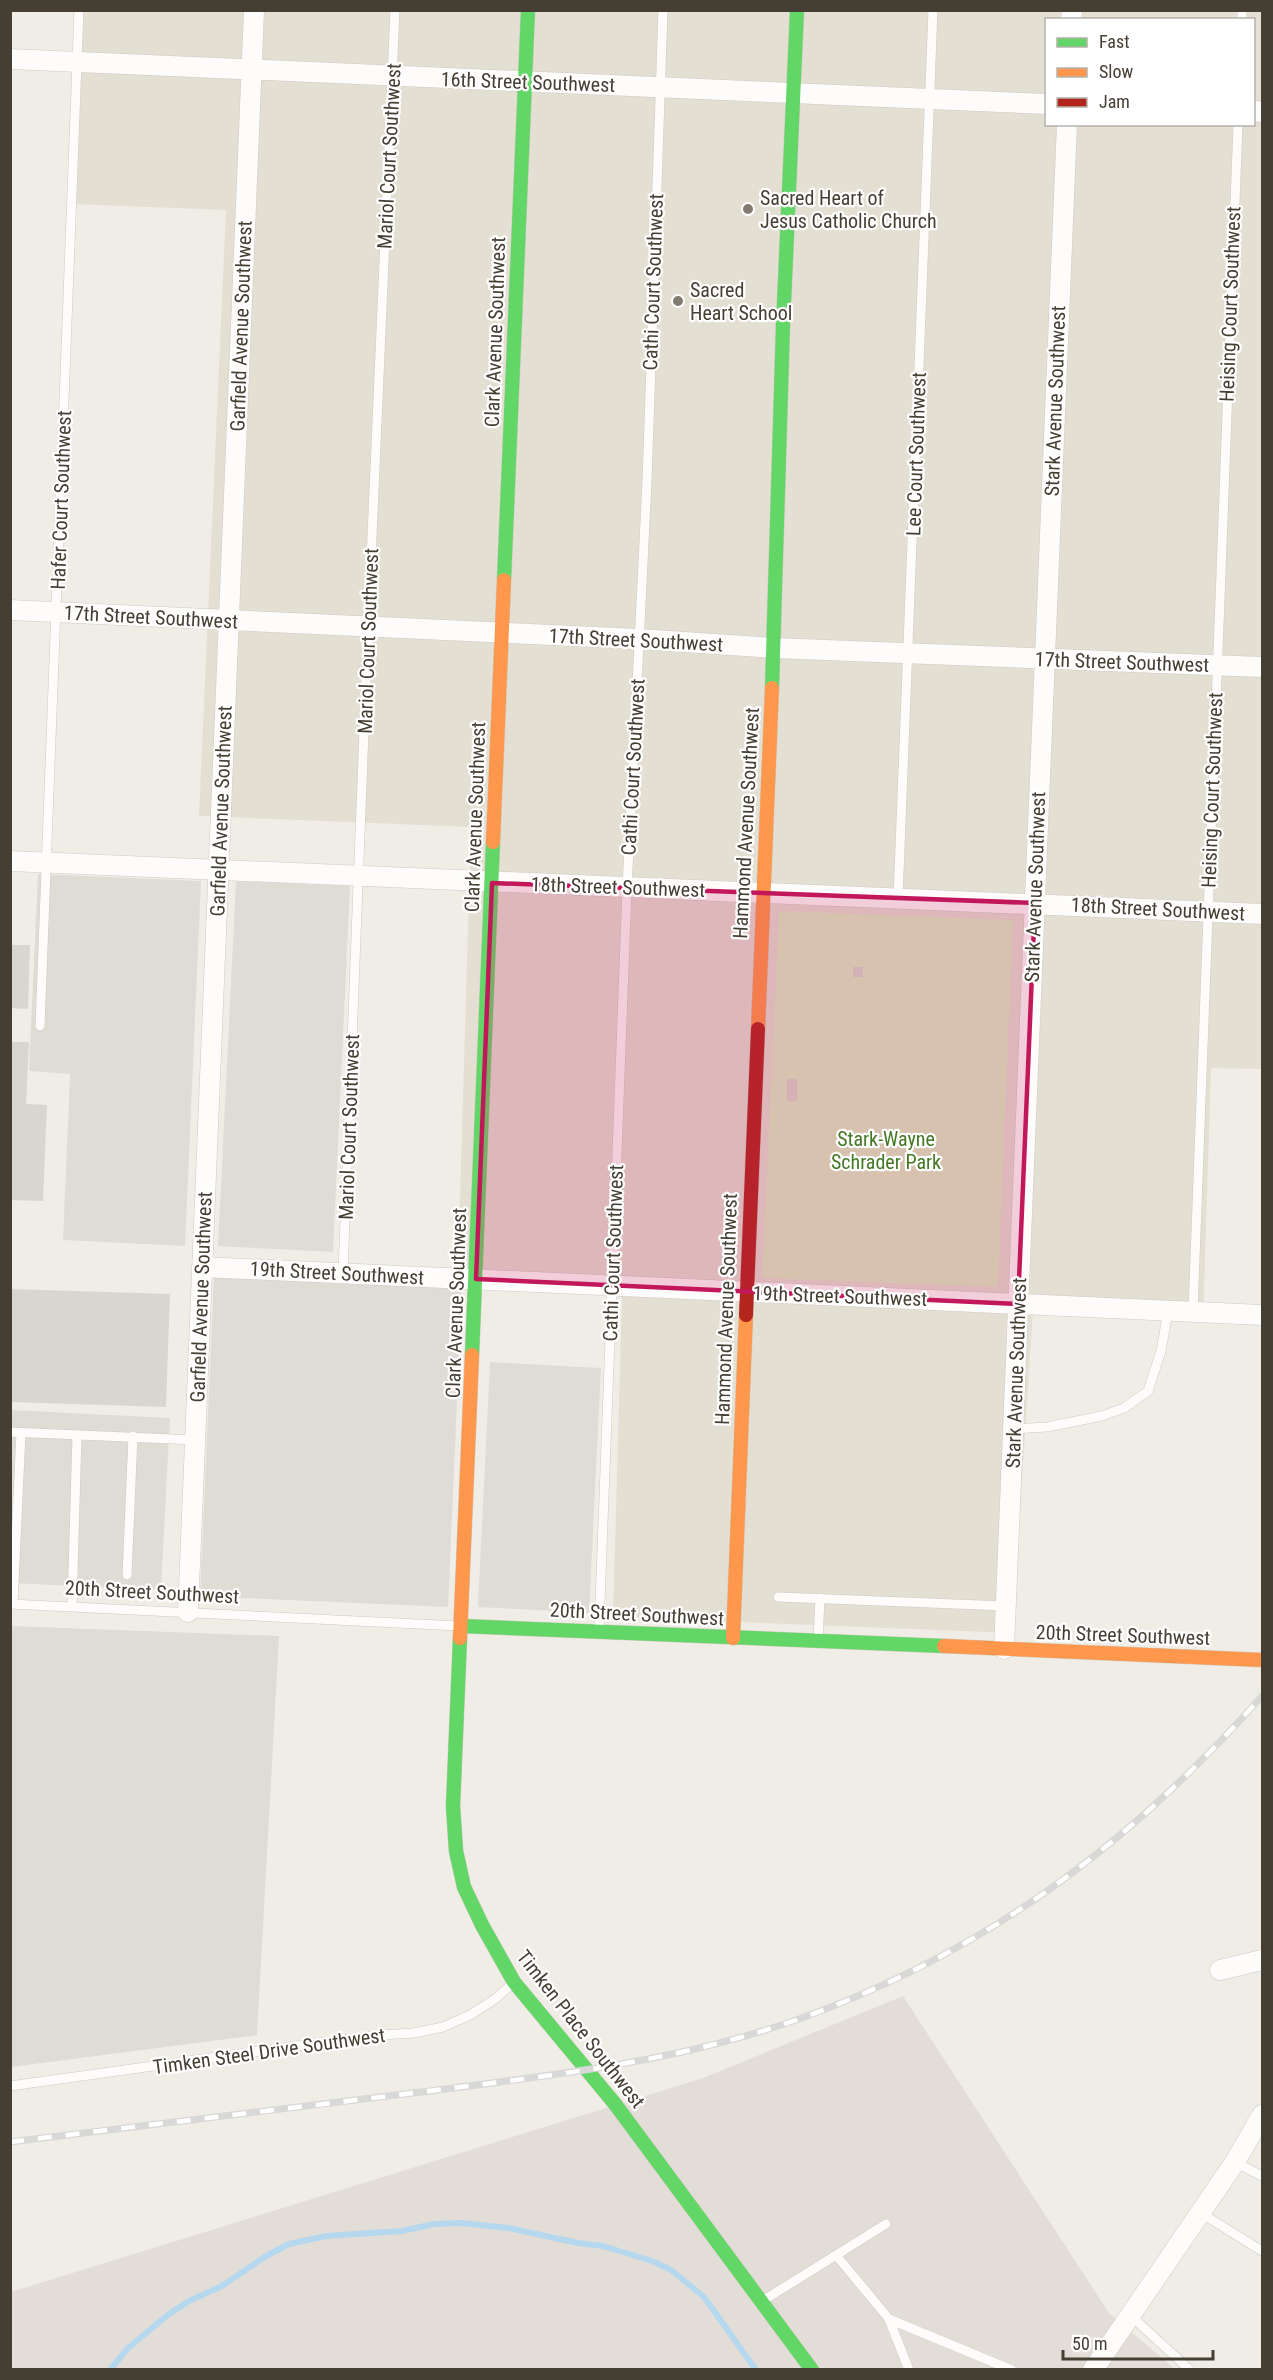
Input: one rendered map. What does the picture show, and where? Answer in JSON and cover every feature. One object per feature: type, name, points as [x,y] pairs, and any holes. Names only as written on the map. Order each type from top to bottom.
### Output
[{"type":"street","name":"Garfield Avenue Southwest","points":[[188,1612],[254,10]]},
{"type":"street","name":"Clark Avenue Southwest","points":[[462,1626],[528,10]]},
{"type":"street","name":"Hammond Avenue Southwest","points":[[733,1638],[774,648],[783,325],[797,10]]},
{"type":"street","name":"16th Street Southwest","points":[[10,59],[1045,104]]},
{"type":"street","name":"Stark Avenue Southwest","points":[[1004,1649],[1067,126]]},
{"type":"street","name":"17th Street Southwest","points":[[10,610],[639,639],[774,648],[1263,667]]},
{"type":"street","name":"18th Street Southwest","points":[[10,861],[1263,914]]},
{"type":"street","name":"19th Street Southwest","points":[[202,1267],[1263,1315]]},
{"type":"street","name":"20th Street Southwest","points":[[462,1626],[1263,1660]]},
{"type":"street","name":"Timken Place Southwest","points":[[462,1626],[453,1806],[456,1851],[464,1887],[514,1982],[615,2103],[812,2370]]},
{"type":"street","points":[[1220,1970],[1263,1960]]},
{"type":"street","points":[[1093,2370],[1235,2162],[1263,2115]]},
{"type":"lane","name":"Hafer Court Southwest","points":[[40,1026],[79,10]]},
{"type":"lane","name":"Mariol Court Southwest","points":[[343,1272],[395,10]]},
{"type":"lane","name":"Cathi Court Southwest","points":[[599,1632],[627,888],[647,480],[663,10]]},
{"type":"lane","name":"Lee Court Southwest","points":[[898,898],[933,10]]},
{"type":"lane","name":"Heising Court Southwest","points":[[1193,1311],[1238,126]]},
{"type":"lane","points":[[1013,1429],[1047,1427],[1102,1416],[1124,1408],[1148,1391],[1161,1351],[1168,1310]]},
{"type":"lane","points":[[10,1432],[195,1440]]},
{"type":"lane","points":[[12,1604],[21,1433]]},
{"type":"lane","points":[[72,1608],[77,1435]]},
{"type":"lane","points":[[127,1575],[133,1436]]},
{"type":"lane","points":[[778,1597],[1006,1606]]},
{"type":"lane","points":[[818,1641],[820,1599]]},
{"type":"lane","name":"20th Street Southwest","points":[[12,1604],[462,1626]]},
{"type":"lane","name":"Timken Steel Drive Southwest","points":[[10,2086],[289,2047],[424,2031],[443,2027],[470,2015],[495,1999],[514,1982]]},
{"type":"lane","points":[[1235,2162],[1263,2176]]},
{"type":"lane","points":[[1201,2213],[1263,2251]]},
{"type":"lane","points":[[762,2301],[886,2224]]},
{"type":"lane","points":[[836,2255],[890,2319],[909,2370]]},
{"type":"lane","points":[[1130,2315],[1190,2370]]},
{"type":"lane","points":[[890,2319],[1012,2370]]},
{"type":"highlighted area","points":[[492,883],[1035,903],[1018,1304],[476,1279]]},
{"type":"shaded area","points":[[79,11],[1262,11],[1262,1069],[1211,1068],[1203,1322],[1033,1310],[1012,1633],[613,1617],[622,1297],[458,1264],[471,827],[199,816],[226,210],[72,204]]},
{"type":"shaded area","points":[[38,874],[201,881],[185,1246],[63,1240],[70,1074],[29,1071]]},
{"type":"shaded area","points":[[236,881],[350,886],[333,1252],[218,1246]]},
{"type":"shaded area","points":[[214,1276],[462,1286],[448,1607],[200,1596]]},
{"type":"shaded area","points":[[490,1362],[601,1368],[589,1613],[478,1607]]},
{"type":"shaded area","points":[[11,1410],[170,1418],[161,1590],[11,1583]]},
{"type":"shaded area","points":[[11,1626],[279,1636],[257,2035],[11,2067]]},
{"type":"shaded area","points":[[903,1996],[1109,2313],[1175,2369],[11,2370],[11,2292],[703,2078]]},
{"type":"green space","name":"Stark-Wayne Schrader Park","points":[[779,911],[1013,920],[998,1287],[762,1278]]},
{"type":"building","points":[[10,945],[30,945],[28,1009],[10,1008]]},
{"type":"building","points":[[853,967],[863,967],[863,977],[853,977]]},
{"type":"building","points":[[10,1042],[29,1042],[26,1104],[47,1105],[43,1201],[10,1200]]},
{"type":"building","points":[[787,1079],[797,1079],[797,1101],[787,1101]]},
{"type":"building","points":[[10,1289],[170,1294],[166,1407],[10,1402]]},
{"type":"waterway","points":[[110,2370],[127,2349],[169,2314],[189,2301],[222,2286],[266,2256],[289,2244],[326,2236],[402,2231],[434,2224],[461,2223],[508,2228],[603,2246],[652,2261],[671,2270],[704,2297],[756,2370]]},
{"type":"railway","points":[[10,2142],[421,2092],[612,2066],[706,2046],[799,2019],[867,1992],[932,1961],[993,1926],[1051,1888],[1107,1846],[1161,1799],[1212,1750],[1262,1696]]},
{"type":"traffic: fast","points":[[504,580],[528,10]]},
{"type":"traffic: fast","points":[[772,688],[783,325],[797,10]]},
{"type":"traffic: fast","points":[[472,1355],[493,842]]},
{"type":"traffic: fast","points":[[462,1626],[944,1646]]},
{"type":"traffic: fast","points":[[460,1638],[453,1806],[456,1851],[464,1887],[482,1925],[514,1982],[615,2104],[812,2370]]},
{"type":"traffic: slow","points":[[493,842],[504,580]]},
{"type":"traffic: slow","points":[[758,1029],[772,688]]},
{"type":"traffic: slow","points":[[733,1638],[746,1315]]},
{"type":"traffic: slow","points":[[460,1638],[472,1355]]},
{"type":"traffic: slow","points":[[944,1646],[1262,1660]]},
{"type":"traffic: jam","points":[[746,1315],[758,1029]]},
{"type":"place","name":"Sacred Heart of Jesus Catholic Church","points":[[748,209]]},
{"type":"place","name":"Sacred Heart School","points":[[678,301]]}]
